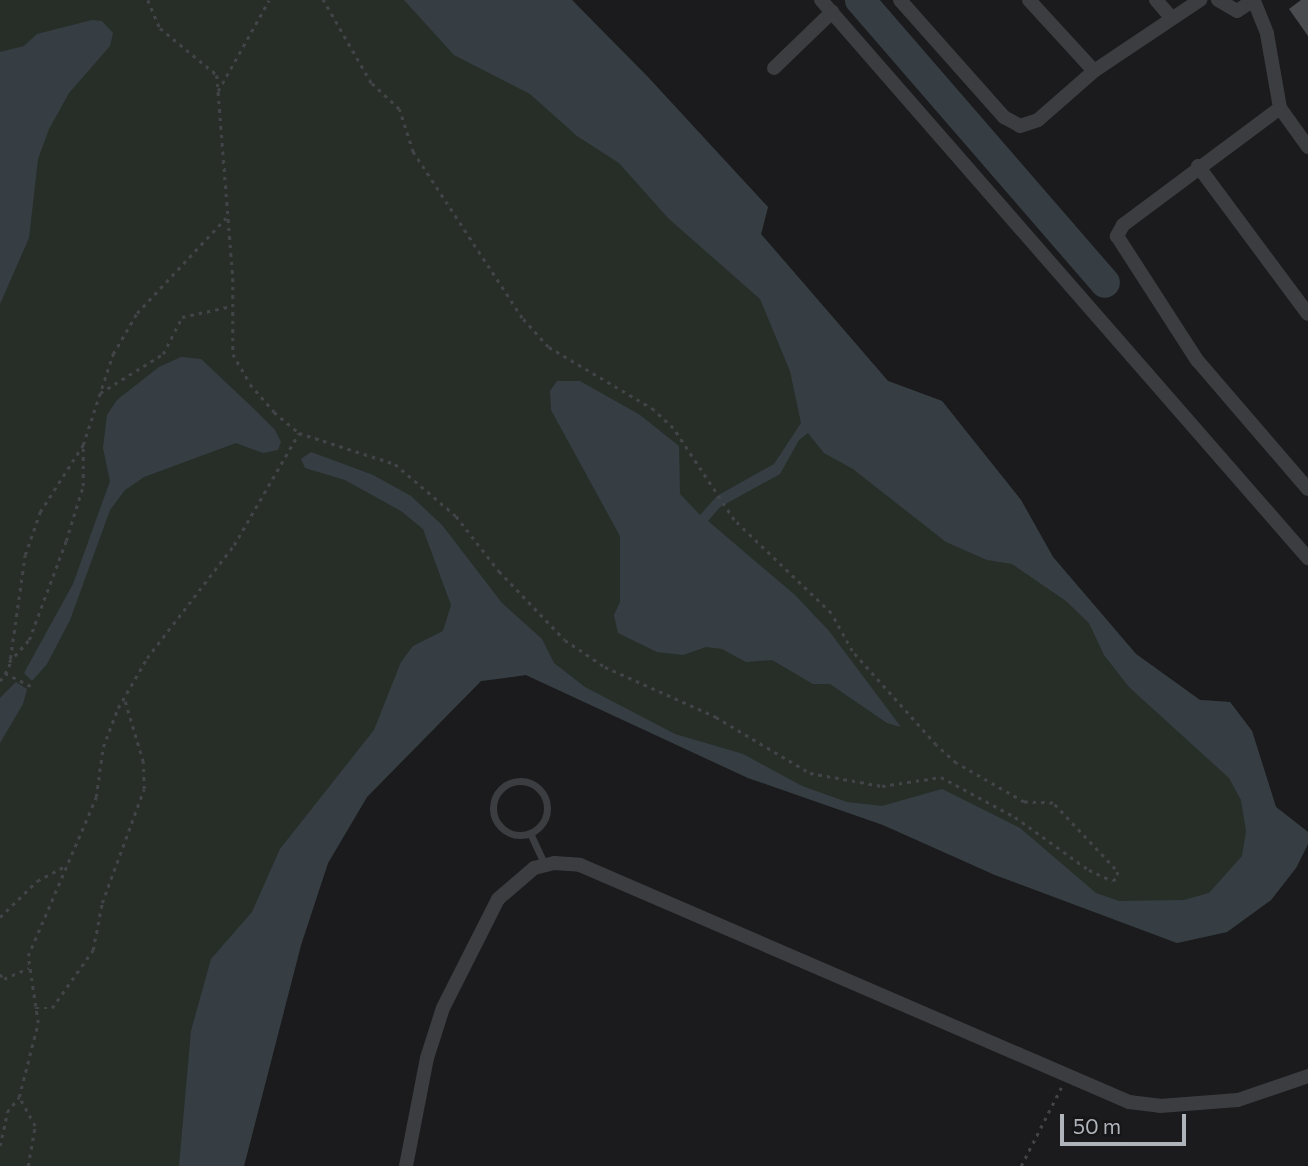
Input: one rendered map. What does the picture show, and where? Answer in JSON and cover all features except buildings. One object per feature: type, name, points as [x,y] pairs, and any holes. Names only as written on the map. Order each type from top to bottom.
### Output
[{"type":"street","points":[[821,0],[1308,558]]},
{"type":"street","points":[[900,0],[1004,117],[1020,126],[1038,120],[1094,71],[1200,0]]},
{"type":"street","points":[[1029,0],[1094,71]]},
{"type":"street","points":[[1156,0],[1171,18]]},
{"type":"street","points":[[1218,0],[1237,11],[1254,1],[1267,34],[1280,108],[1308,147]]},
{"type":"street","points":[[774,68],[832,12]]},
{"type":"street","points":[[1280,108],[1123,225],[1117,236],[1197,360],[1308,489]]},
{"type":"street","points":[[1199,166],[1308,314]]},
{"type":"street","points":[[406,1166],[427,1058],[443,1008],[498,899],[514,881],[546,865],[580,865],[1066,1078],[1129,1102],[1160,1106],[1238,1100],[1308,1076]]},
{"type":"lane","points":[[533,784],[545,797],[547,814],[530,833],[513,834],[499,824],[495,799],[507,785],[533,784]]},
{"type":"lane","points":[[530,833],[546,865]]},
{"type":"path","points":[[148,0],[160,28],[217,75],[233,354],[250,384],[299,433],[395,464],[456,516],[499,571],[565,640],[605,667],[716,717],[810,773],[883,786],[941,776],[1014,817],[1089,870],[1114,881],[1118,875],[1053,803],[1024,803],[956,764],[852,651],[831,613],[734,520],[673,428],[654,410],[548,347],[485,266],[413,152],[399,109],[370,83],[323,0]]},
{"type":"path","points":[[218,91],[269,0]]},
{"type":"path","points":[[9,662],[29,640],[62,553],[83,486],[83,445],[113,354],[137,313],[227,217]]},
{"type":"path","points":[[99,393],[163,354],[182,317],[232,306]]},
{"type":"path","points":[[0,1146],[7,1112],[19,1097],[38,1023],[28,956],[40,919],[96,797],[103,747],[124,698],[147,658],[234,545],[299,433]]},
{"type":"path","points":[[0,681],[9,662],[33,534],[61,474],[83,445]]},
{"type":"path","points":[[5,673],[32,687]]},
{"type":"path","points":[[35,1008],[52,1008],[93,950],[102,903],[144,789],[144,762],[124,698]]},
{"type":"path","points":[[0,917],[37,881],[67,865]]},
{"type":"path","points":[[0,974],[4,979],[29,968]]},
{"type":"path","points":[[1021,1166],[1066,1078]]},
{"type":"path","points":[[19,1097],[35,1126],[27,1166]]},
{"type":"shaded area","points":[[0,0],[572,0],[768,207],[761,234],[888,381],[942,401],[1021,500],[1053,557],[1136,654],[1200,700],[1230,702],[1252,731],[1276,807],[1308,832],[1308,844],[1296,868],[1271,900],[1227,932],[1177,943],[995,875],[883,825],[748,778],[526,675],[481,681],[367,797],[328,863],[301,945],[244,1166],[0,1166]]},
{"type":"shaded area","points":[[404,0],[572,0],[648,77],[768,207],[761,234],[888,381],[942,401],[1021,500],[1053,557],[1136,654],[1200,700],[1230,702],[1252,731],[1276,807],[1308,832],[1308,844],[1296,868],[1271,900],[1227,932],[1177,943],[995,875],[883,825],[748,778],[526,675],[481,681],[367,797],[328,863],[301,945],[244,1166],[179,1166],[191,1031],[211,959],[252,912],[280,849],[374,730],[401,662],[413,646],[443,631],[451,605],[423,529],[401,511],[345,480],[305,468],[301,459],[311,452],[373,475],[411,496],[442,525],[502,603],[542,639],[554,663],[585,687],[675,734],[743,754],[802,786],[847,802],[882,806],[942,789],[1020,828],[1096,893],[1119,901],[1184,900],[1209,893],[1242,856],[1246,831],[1241,800],[1229,778],[1129,687],[1104,655],[1089,623],[1066,601],[1012,564],[987,560],[946,542],[853,469],[824,453],[808,433],[799,440],[780,474],[720,507],[708,521],[795,595],[829,631],[901,727],[887,723],[830,684],[813,684],[772,660],[746,662],[722,649],[706,647],[683,655],[657,652],[618,633],[614,615],[620,602],[620,536],[551,410],[550,391],[557,381],[580,381],[640,415],[679,446],[680,494],[700,515],[717,496],[774,464],[801,423],[790,371],[760,299],[668,218],[619,163],[577,136],[530,94],[454,55]]},
{"type":"shaded area","points":[[92,20],[102,21],[113,33],[110,46],[69,93],[49,129],[38,159],[29,238],[0,304],[0,52],[24,46],[37,34]]},
{"type":"shaded area","points":[[181,357],[201,359],[253,408],[275,430],[281,442],[278,450],[263,453],[236,443],[144,477],[125,490],[110,510],[70,620],[47,664],[32,681],[24,673],[73,584],[110,481],[103,448],[107,415],[117,400],[159,367]]},
{"type":"shaded area","points":[[16,682],[27,689],[23,704],[0,743],[0,698]]},
{"type":"waterway","points":[[860,0],[1105,283]]}]
